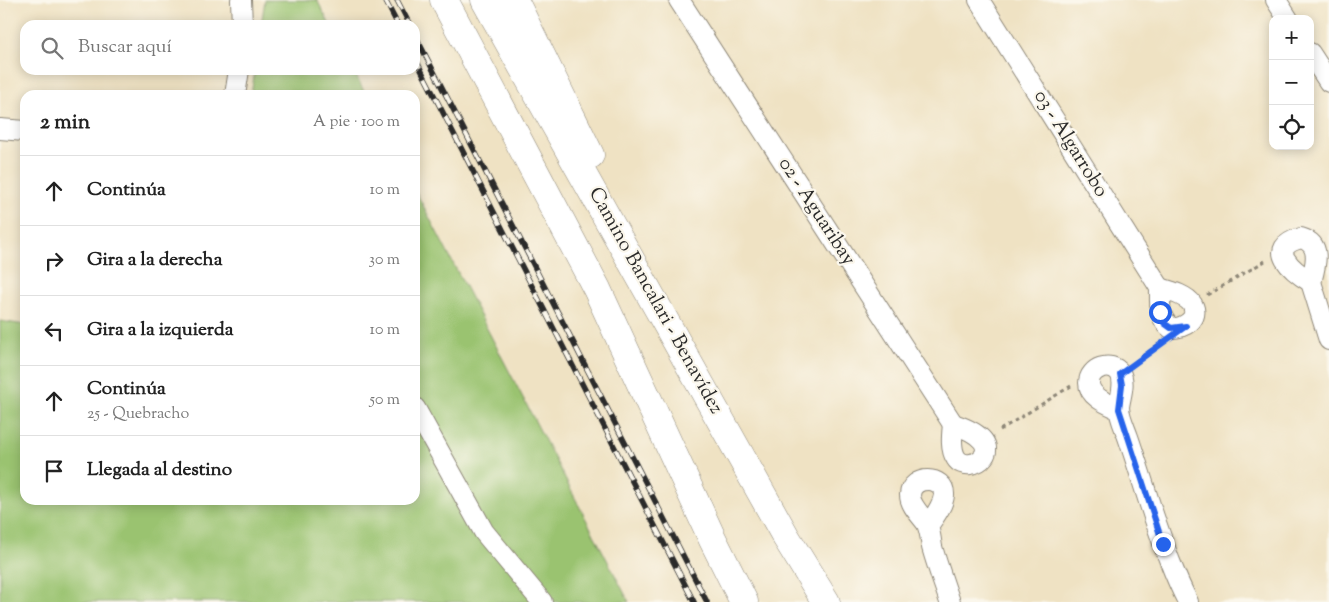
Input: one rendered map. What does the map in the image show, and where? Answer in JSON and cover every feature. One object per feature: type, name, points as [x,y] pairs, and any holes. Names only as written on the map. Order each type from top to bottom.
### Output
[{"type":"main road","points":[[444,0],[597,289],[712,538],[744,602]]},
{"type":"main road","name":"Camino Bancalari - Benavídez","points":[[485,0],[786,537],[826,602]]},
{"type":"main road","points":[[514,0],[523,12],[586,145],[636,267]]},
{"type":"main road","points":[[652,405],[708,506],[755,602]]},
{"type":"main road","points":[[786,537],[801,588],[799,602]]},
{"type":"street","points":[[241,0],[242,20]]},
{"type":"street","name":"02 - Aguaribay","points":[[679,0],[953,424]]},
{"type":"street","name":"03 - Algarrobo","points":[[979,0],[1160,288]]},
{"type":"street","points":[[1276,0],[1285,15]]},
{"type":"street","points":[[1314,59],[1329,82]]},
{"type":"street","points":[[236,90],[238,75]]},
{"type":"street","points":[[0,130],[20,131]]},
{"type":"street","points":[[1311,282],[1291,268],[1284,259],[1283,251],[1287,244],[1301,238],[1309,240],[1315,246],[1316,257],[1311,282],[1329,340]]},
{"type":"street","points":[[1160,288],[1183,297],[1192,304],[1194,312],[1192,320],[1186,326],[1171,328],[1164,323],[1160,312],[1160,288]]},
{"type":"street","points":[[1119,409],[1098,397],[1090,389],[1089,380],[1092,373],[1105,366],[1113,368],[1120,374],[1122,385],[1119,409],[1163,544],[1188,602]]},
{"type":"street","points":[[420,417],[484,532],[542,602]]},
{"type":"street","points":[[953,424],[975,433],[984,440],[986,449],[984,457],[972,465],[963,464],[956,459],[953,448],[953,424]]},
{"type":"street","points":[[928,526],[950,602]]},
{"type":"path","points":[[1192,304],[1283,251]]},
{"type":"path","points":[[1120,374],[1186,326]]},
{"type":"path","points":[[984,440],[1092,373]]},
{"type":"green space","points":[[265,0],[317,0],[327,20],[262,20]]},
{"type":"green space","points":[[254,75],[356,75],[363,90],[252,90]]},
{"type":"green space","points":[[420,200],[629,602],[0,602],[0,321],[20,324],[20,505],[420,505]]},
{"type":"railway","points":[[385,0],[395,20]]},
{"type":"railway","points":[[397,0],[407,20]]},
{"type":"railway","points":[[420,45],[707,602]]},
{"type":"railway","points":[[420,68],[694,602]]},
{"type":"route","points":[[1160,312],[1164,323],[1171,328],[1186,326],[1120,374],[1122,385],[1119,409],[1163,544]]}]
